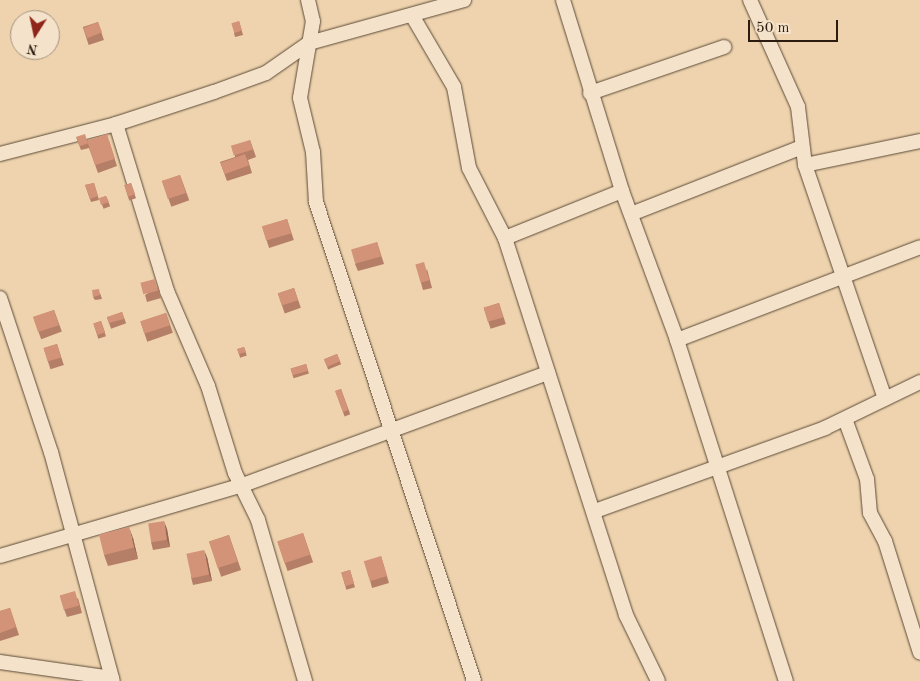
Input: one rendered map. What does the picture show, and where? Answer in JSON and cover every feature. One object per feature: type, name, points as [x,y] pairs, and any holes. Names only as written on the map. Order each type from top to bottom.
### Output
[{"type":"street","points":[[308,0],[313,21],[300,98],[313,152],[316,202],[356,332],[391,428],[474,681]]},
{"type":"street","points":[[0,154],[116,124],[266,73],[310,43],[413,17],[464,0]]},
{"type":"street","points":[[563,0],[590,93],[622,191],[677,340],[786,681]]},
{"type":"street","points":[[750,0],[798,107],[805,165],[885,399]]},
{"type":"street","points":[[413,17],[454,87],[469,168],[505,238],[595,511],[626,615],[658,681]]},
{"type":"street","points":[[590,93],[724,47]]},
{"type":"street","points":[[116,124],[167,291],[208,386],[225,446],[258,520],[305,681]]},
{"type":"street","points":[[805,165],[920,141]]},
{"type":"street","points":[[631,214],[802,147]]},
{"type":"street","points":[[505,238],[622,191]]},
{"type":"street","points":[[677,340],[842,273],[920,247]]},
{"type":"street","points":[[0,298],[75,536],[113,679],[0,662]]},
{"type":"street","points":[[0,556],[25,546],[75,536],[243,485],[391,428],[548,373]]},
{"type":"street","points":[[595,511],[718,464],[845,419],[920,382]]},
{"type":"street","points":[[845,419],[867,479],[870,513],[885,541],[920,653]]},
{"type":"building","points":[[239,21],[242,31],[234,33],[231,23]]},
{"type":"building","points":[[98,22],[102,32],[87,38],[83,28]]},
{"type":"building","points":[[85,134],[88,144],[79,146],[76,137]]},
{"type":"building","points":[[107,134],[115,159],[95,165],[87,140]]},
{"type":"building","points":[[250,140],[253,150],[234,155],[231,146]]},
{"type":"building","points":[[245,154],[249,165],[225,174],[221,163]]},
{"type":"building","points":[[180,175],[186,193],[168,199],[162,181]]},
{"type":"building","points":[[94,183],[98,196],[90,199],[85,185]]},
{"type":"building","points":[[131,183],[135,194],[129,197],[124,185]]},
{"type":"building","points":[[106,196],[109,202],[101,205],[99,198]]},
{"type":"building","points":[[287,219],[291,233],[266,241],[262,226]]},
{"type":"building","points":[[377,242],[381,256],[355,264],[351,249]]},
{"type":"building","points":[[424,262],[429,280],[421,283],[415,264]]},
{"type":"building","points":[[155,279],[158,291],[143,294],[140,283]]},
{"type":"building","points":[[294,288],[298,300],[282,306],[278,293]]},
{"type":"building","points":[[99,289],[100,295],[93,297],[92,290]]},
{"type":"building","points":[[499,303],[503,317],[488,322],[484,307]]},
{"type":"building","points":[[54,310],[59,325],[38,332],[33,317]]},
{"type":"building","points":[[122,312],[124,319],[109,323],[107,317]]},
{"type":"building","points":[[166,313],[170,325],[144,334],[140,321]]},
{"type":"building","points":[[101,321],[105,332],[98,335],[93,324]]},
{"type":"building","points":[[57,344],[61,357],[48,361],[44,348]]},
{"type":"building","points":[[244,347],[246,352],[239,354],[237,349]]},
{"type":"building","points":[[337,354],[340,361],[327,367],[324,359]]},
{"type":"building","points":[[306,364],[308,371],[293,375],[291,368]]},
{"type":"building","points":[[341,389],[348,410],[343,412],[335,391]]},
{"type":"building","points":[[164,521],[167,540],[151,542],[148,524]]},
{"type":"building","points":[[129,527],[134,547],[104,555],[99,534]]},
{"type":"building","points":[[303,533],[310,555],[284,563],[277,541]]},
{"type":"building","points":[[229,535],[238,562],[218,568],[209,541]]},
{"type":"building","points":[[204,550],[209,574],[192,578],[186,554]]},
{"type":"building","points":[[381,556],[387,576],[370,581],[364,561]]},
{"type":"building","points":[[350,570],[354,583],[345,586],[341,573]]},
{"type":"building","points":[[75,591],[79,605],[64,610],[60,595]]},
{"type":"building","points":[[10,608],[16,627],[0,633],[0,611]]}]
